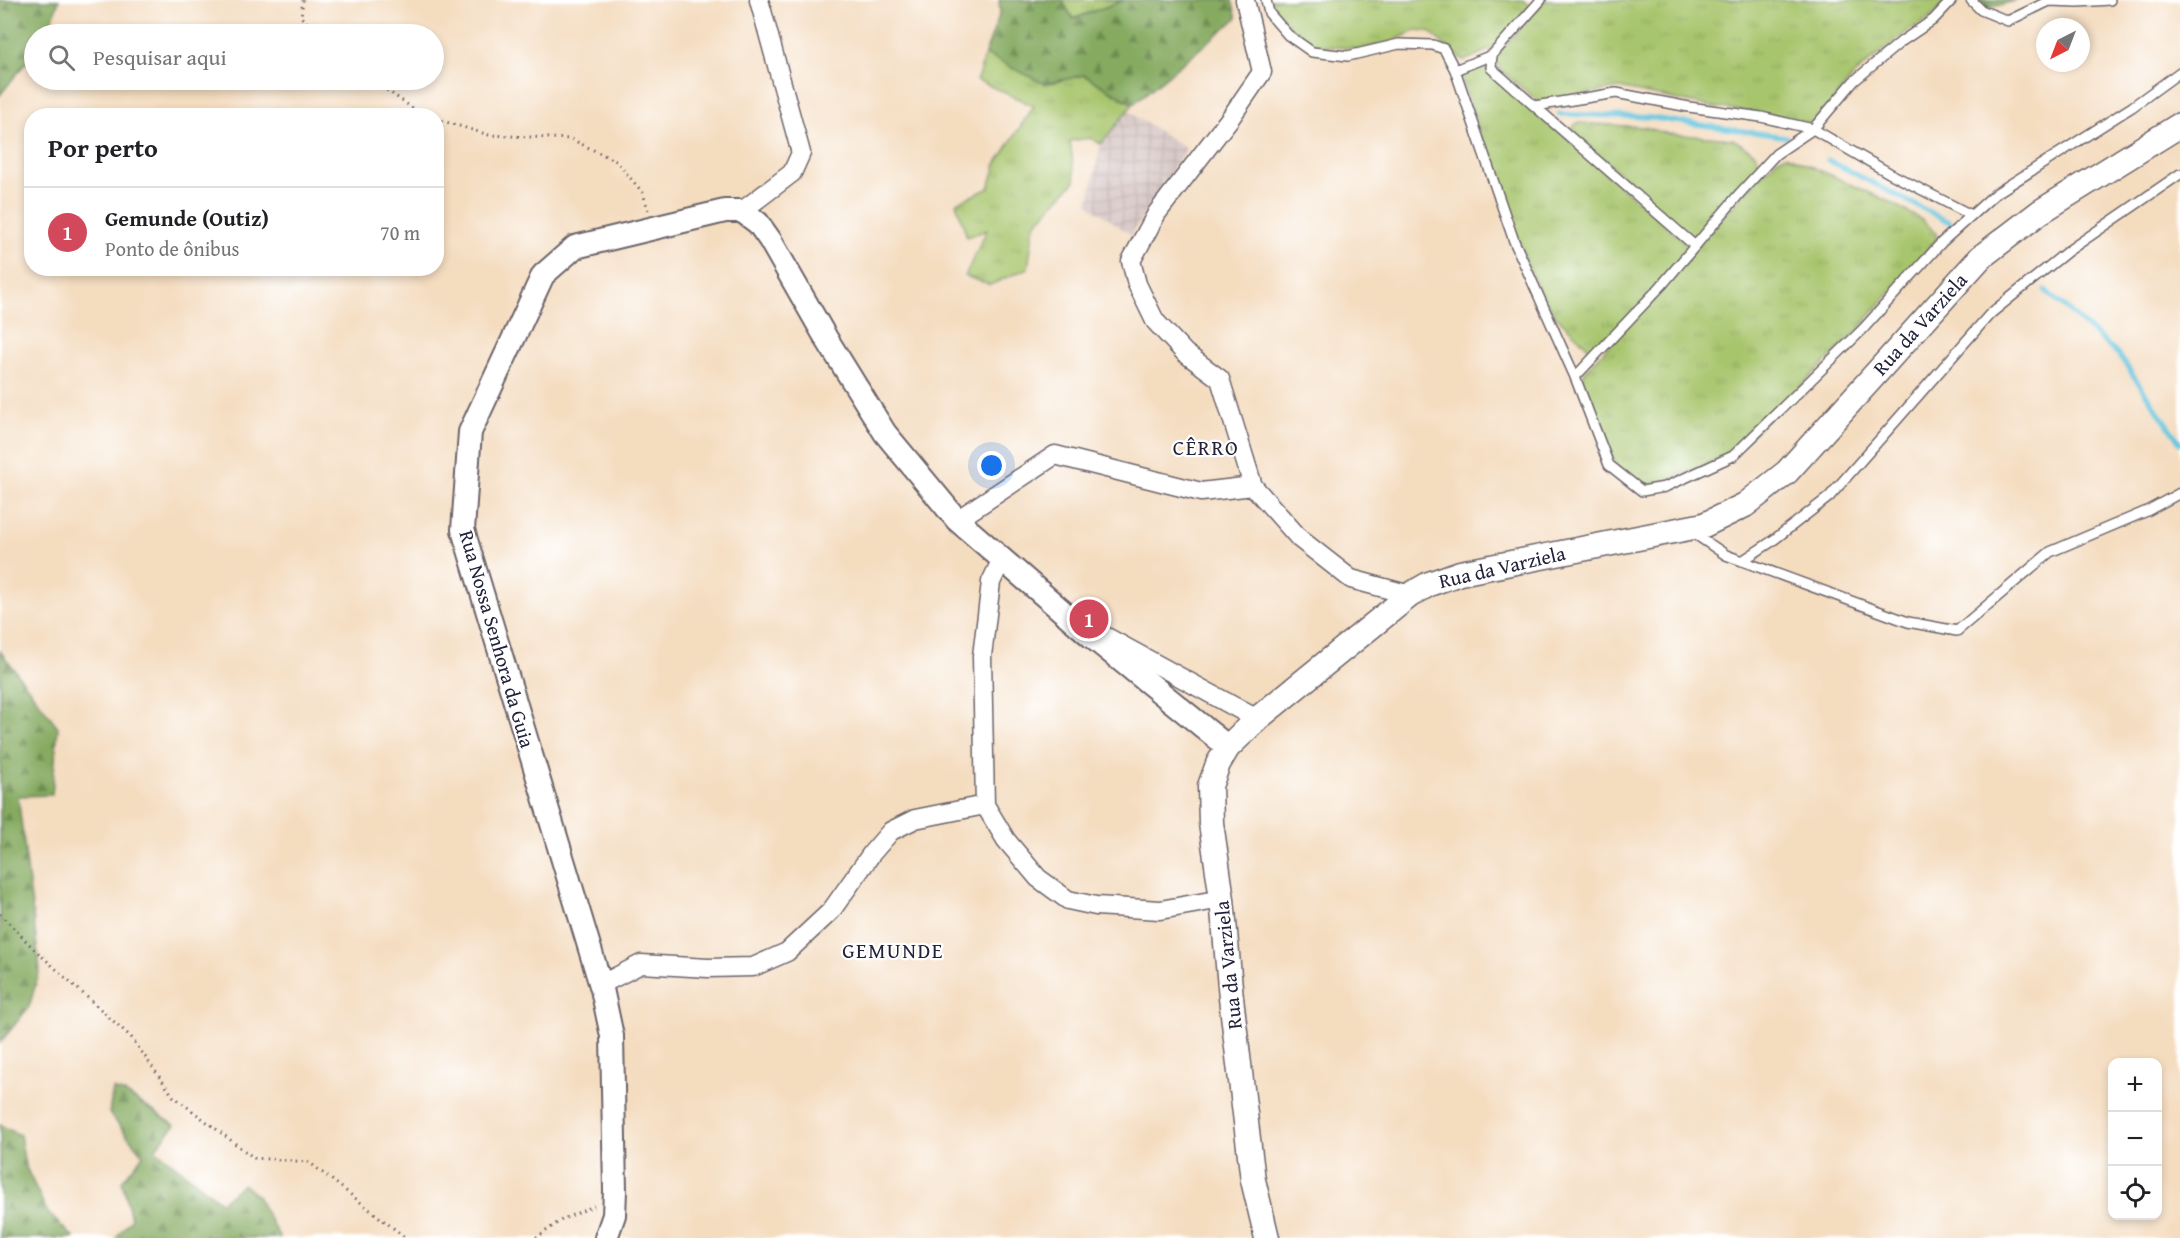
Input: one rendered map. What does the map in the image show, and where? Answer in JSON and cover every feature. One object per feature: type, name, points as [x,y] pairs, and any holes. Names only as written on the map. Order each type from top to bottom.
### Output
[{"type":"main road","name":"Rua da Varziela","points":[[1267,1238],[1253,1180],[1231,998],[1222,899],[1211,823],[1210,786],[1218,764],[1228,747],[1257,719],[1410,596],[1429,584],[1460,573],[1704,525],[1745,505],[1787,472],[1982,257],[2040,212],[2180,125]]},
{"type":"street","points":[[759,0],[801,153],[792,173],[742,211],[758,223],[770,240],[826,338],[885,433],[957,520],[1092,637],[1228,747]]},
{"type":"street","points":[[1245,0],[1262,72],[1231,117],[1157,213],[1131,261],[1137,284],[1155,321],[1185,353],[1220,379],[1253,486],[1300,538],[1351,579],[1410,596]]},
{"type":"street","name":"Rua Nossa Senhora da Guia","points":[[606,1238],[614,1207],[612,1036],[600,985],[463,530],[470,432],[543,275],[575,247],[725,211],[742,211]]},
{"type":"street","points":[[957,520],[1055,455],[1201,492],[1253,486]]},
{"type":"street","points":[[1002,559],[991,582],[982,656],[985,805],[1006,840],[1038,878],[1068,900],[1096,906],[1161,910],[1222,899]]},
{"type":"street","points":[[1092,637],[1101,634],[1257,719]]},
{"type":"street","points":[[600,985],[641,964],[708,968],[753,967],[787,952],[831,911],[872,853],[891,831],[915,819],[985,805]]},
{"type":"lane","points":[[1266,0],[1269,13],[1287,35],[1312,52],[1348,56],[1399,44],[1433,45],[1444,49],[1455,70],[1514,241],[1575,377],[1609,465],[1642,491],[1665,487],[1733,456],[1863,329],[1942,242],[1995,194],[2132,107],[2180,72]]},
{"type":"lane","points":[[1575,377],[1661,286],[1776,154],[1813,129],[1854,81],[1902,41],[1933,20],[1952,0]]},
{"type":"lane","points":[[1971,0],[1981,10],[2008,21],[2049,1],[2110,0]]},
{"type":"lane","points":[[1455,70],[1492,55],[1537,1]]},
{"type":"lane","points":[[1492,55],[1491,68],[1695,246]]},
{"type":"lane","points":[[1535,106],[1616,93],[1689,107],[1761,117],[1813,129],[1971,216]]},
{"type":"lane","points":[[1742,561],[1771,542],[1829,496],[1990,314],[2068,251],[2180,174]]},
{"type":"lane","points":[[1687,528],[1726,555],[1908,622],[1957,632],[2049,552],[2147,511],[2180,493]]},
{"type":"path","points":[[303,0],[301,16],[309,24]]},
{"type":"path","points":[[386,90],[412,108]]},
{"type":"path","points":[[444,121],[489,135],[571,139],[616,161],[643,193],[653,229]]},
{"type":"path","points":[[0,914],[34,949],[131,1037],[173,1096],[254,1158],[309,1162],[406,1238]]},
{"type":"path","points":[[536,1238],[564,1219],[597,1204],[614,1207]]},
{"type":"shaded area","points":[[1128,111],[1186,149],[1131,235],[1088,204],[1101,144]]},
{"type":"green space","points":[[0,0],[59,0],[51,24],[24,24],[24,65],[0,95]]},
{"type":"green space","points":[[999,0],[1062,0],[1073,19],[1124,0],[1232,0],[1237,18],[1133,104],[1084,75],[1045,84],[985,54],[1000,13]]},
{"type":"green space","points":[[1062,0],[1124,0],[1072,19]]},
{"type":"green space","points":[[1270,0],[1523,0],[1530,6],[1496,47],[1464,61],[1428,31],[1416,30],[1392,42],[1360,49],[1313,45],[1291,28],[1272,7]]},
{"type":"green space","points":[[1545,0],[1948,0],[1930,18],[1908,31],[1857,72],[1814,122],[1809,123],[1619,88],[1539,102],[1503,72],[1495,61],[1498,54]]},
{"type":"green space","points":[[1978,0],[2017,0],[1987,9]]},
{"type":"green space","points":[[985,54],[1045,84],[1084,75],[1133,104],[1101,144],[1090,138],[1070,141],[1075,181],[1034,225],[1028,268],[990,285],[965,276],[987,230],[967,237],[956,203],[989,188],[996,164],[1034,106],[977,80]]},
{"type":"green space","points":[[1480,62],[1690,247],[1649,295],[1593,352],[1556,316],[1539,291],[1513,230],[1460,74]]},
{"type":"green space","points":[[1577,123],[1644,127],[1669,134],[1733,139],[1755,153],[1761,165],[1694,240],[1584,142],[1572,128]]},
{"type":"green space","points":[[1786,155],[1892,203],[1922,220],[1936,233],[1936,240],[1854,334],[1735,451],[1670,481],[1644,486],[1617,468],[1585,396],[1581,380],[1585,372],[1746,191],[1778,158]]},
{"type":"green space","points":[[0,651],[58,727],[52,795],[18,796],[40,970],[29,1007],[0,1043]]},
{"type":"green space","points":[[113,1089],[125,1093],[175,1125],[155,1149],[221,1202],[243,1184],[257,1196],[280,1238],[116,1238],[131,1219],[122,1181],[143,1155],[109,1113]]},
{"type":"green space","points":[[0,1125],[20,1135],[25,1165],[48,1213],[74,1238],[0,1238]]},
{"type":"waterway","points":[[1559,114],[1645,117],[1787,137]]},
{"type":"waterway","points":[[1828,160],[1951,223]]},
{"type":"waterway","points":[[2045,290],[2119,355],[2180,443]]},
{"type":"place","name":"Gemunde (Outiz)","points":[[1089,619]]},
{"type":"district","name":"CÊRRO","points":[[1206,448]]},
{"type":"district","name":"GEMUNDE","points":[[893,951]]}]
